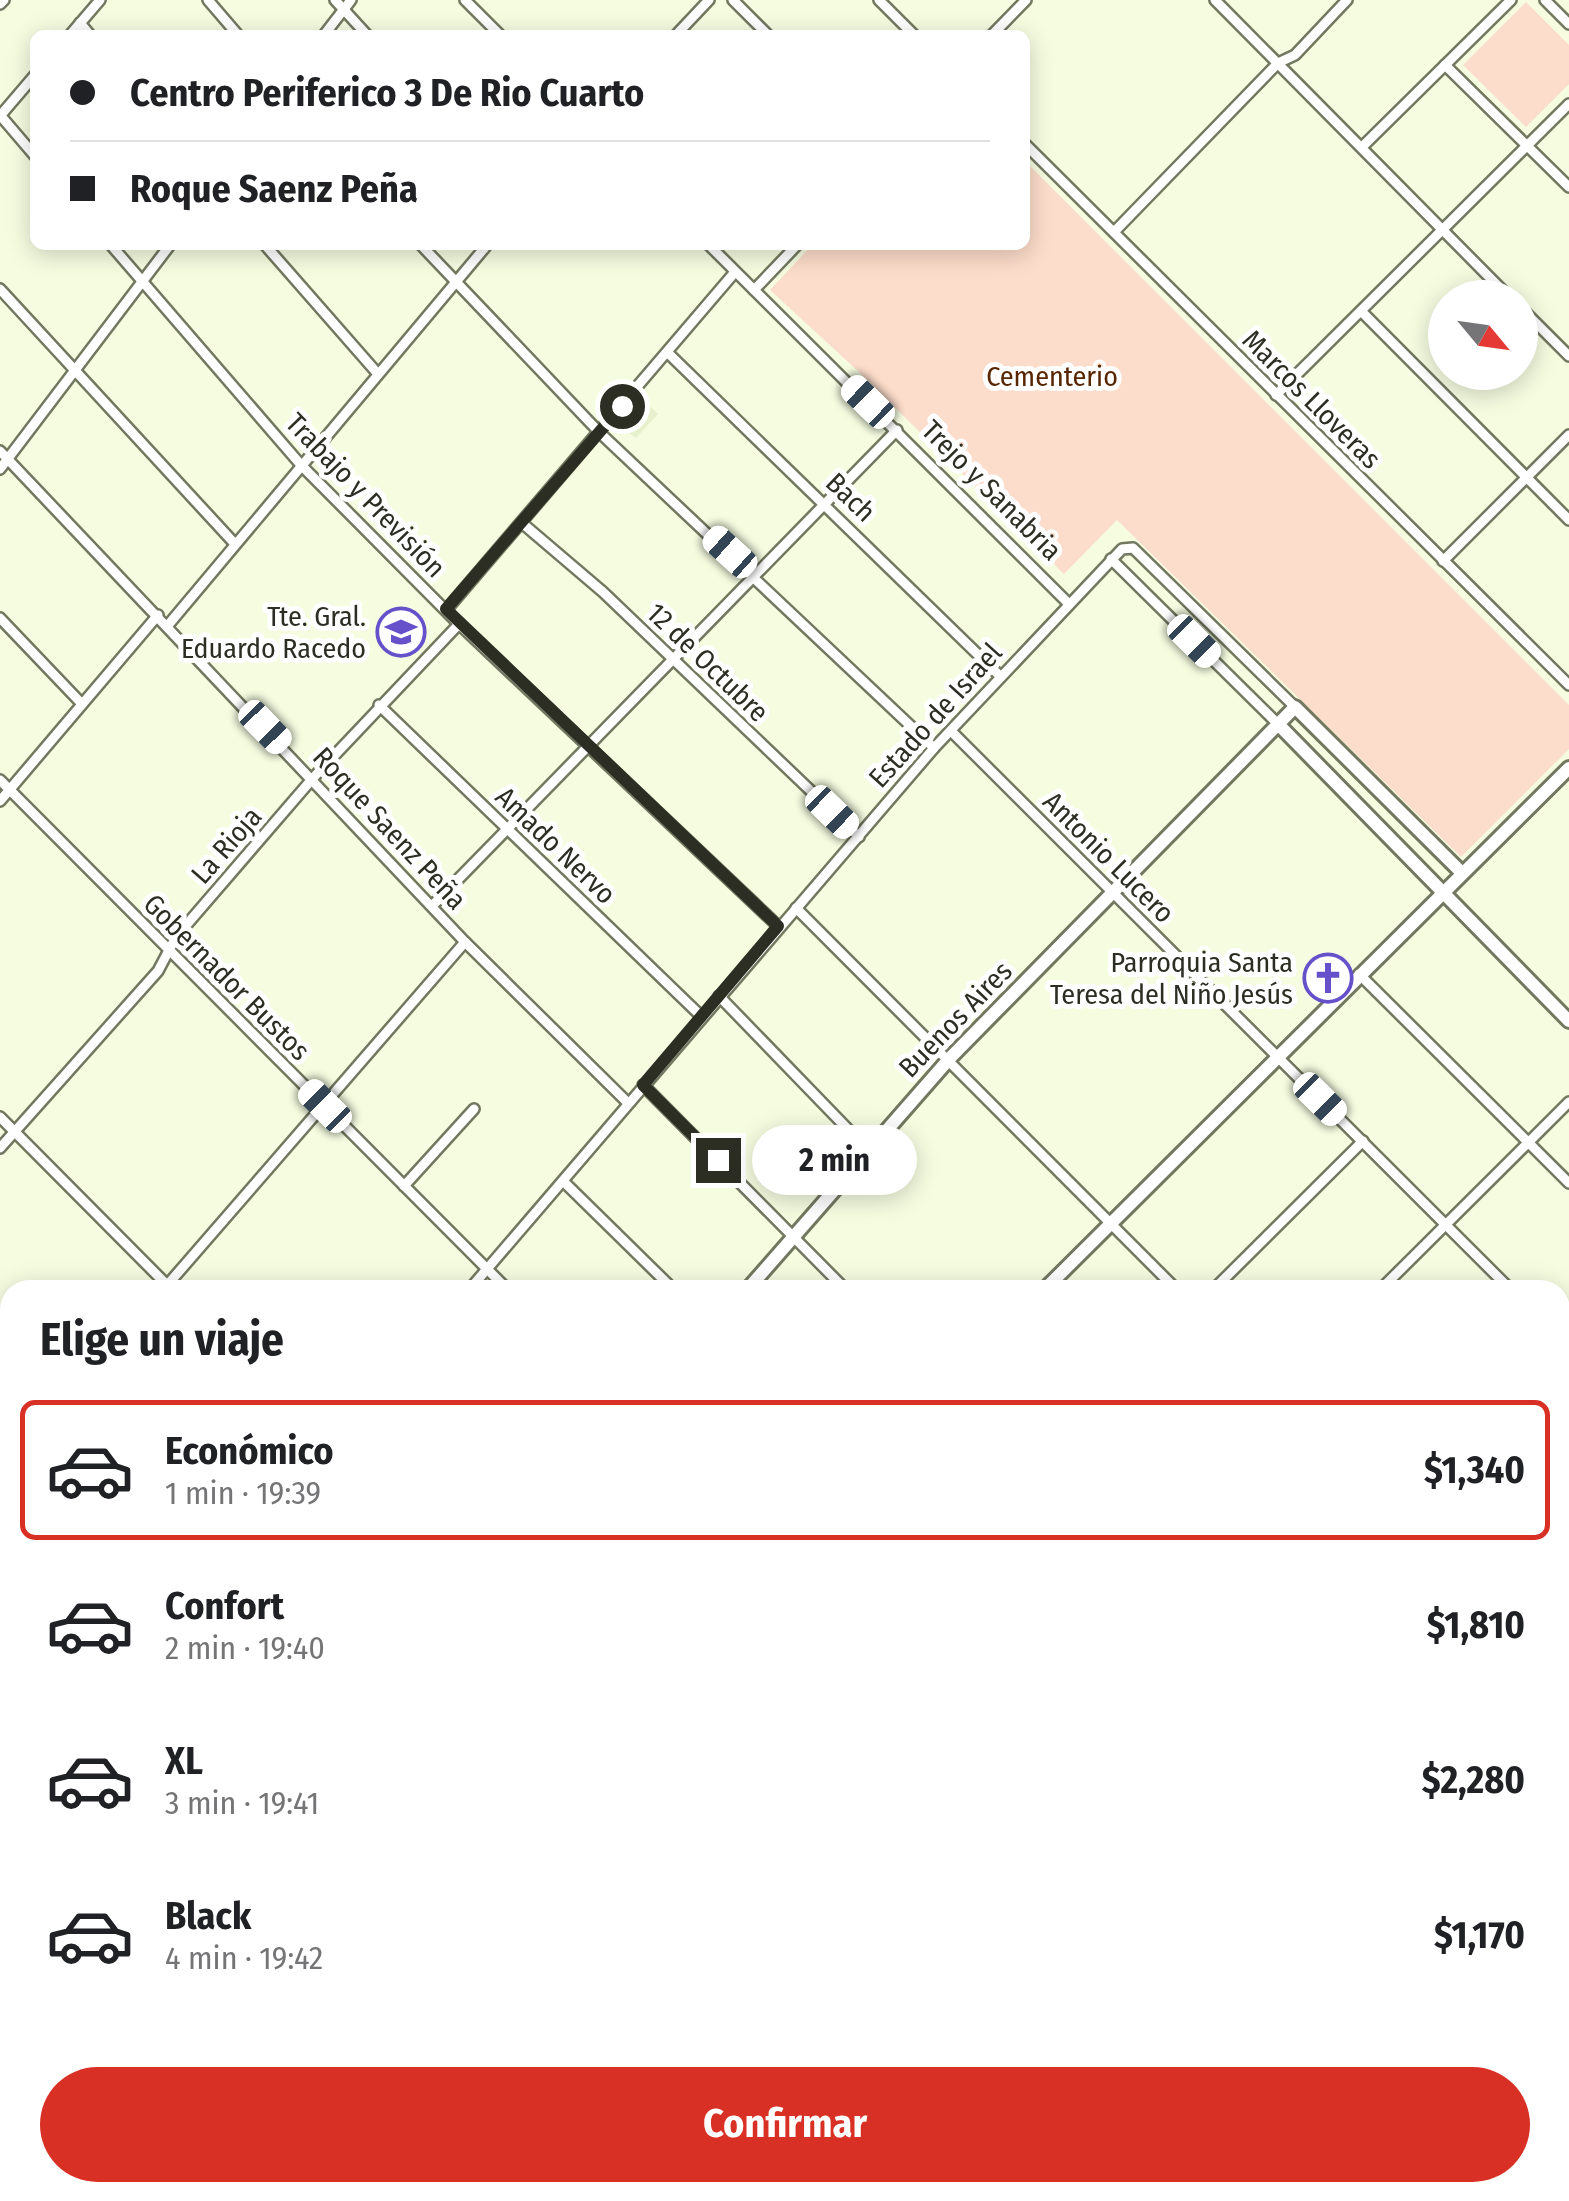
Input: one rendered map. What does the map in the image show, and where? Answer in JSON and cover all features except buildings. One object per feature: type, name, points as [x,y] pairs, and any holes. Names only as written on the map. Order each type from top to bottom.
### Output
[{"type":"main road","name":"Buenos Aires","points":[[756,1280],[950,1058],[1294,707]]},
{"type":"main road","points":[[1294,707],[1462,874]]},
{"type":"main road","points":[[1278,724],[1569,1020]]},
{"type":"main road","points":[[1054,1280],[1569,768]]},
{"type":"street","points":[[74,30],[100,0]]},
{"type":"street","points":[[208,0],[234,30]]},
{"type":"street","points":[[335,0],[362,30]]},
{"type":"street","points":[[328,30],[351,0]]},
{"type":"street","points":[[465,0],[495,30]]},
{"type":"street","points":[[681,30],[708,0]]},
{"type":"street","points":[[732,0],[763,30]]},
{"type":"street","points":[[879,0],[909,30]]},
{"type":"street","points":[[997,30],[1026,0]]},
{"type":"street","points":[[1215,0],[1492,280]]},
{"type":"street","points":[[1114,232],[1278,63],[1295,56],[1347,0]]},
{"type":"street","points":[[1362,147],[1511,0]]},
{"type":"street","points":[[1545,0],[1569,24]]},
{"type":"street","points":[[80,23],[86,30]]},
{"type":"street","points":[[1445,66],[1569,187]]},
{"type":"street","points":[[30,82],[0,115],[30,150]]},
{"type":"street","points":[[1276,396],[1569,104]]},
{"type":"street","name":"Marcos Lloveras","points":[[1030,149],[1569,685]]},
{"type":"street","name":"Trabajo y Previsión","points":[[115,250],[301,465],[459,624],[778,926]]},
{"type":"street","points":[[0,469],[4,456],[76,371],[166,250]]},
{"type":"street","points":[[268,250],[378,374]]},
{"type":"street","points":[[425,250],[599,432],[934,748]]},
{"type":"street","points":[[168,624],[483,250]]},
{"type":"street","name":"Trejo y Sanabria","points":[[713,250],[1068,603]]},
{"type":"street","points":[[754,290],[791,250]]},
{"type":"street","points":[[446,609],[736,272]]},
{"type":"street","points":[[0,289],[235,544]]},
{"type":"street","points":[[1361,312],[1569,520]]},
{"type":"street","points":[[1538,326],[1569,356]]},
{"type":"street","name":"Bach","points":[[668,353],[1000,676]]},
{"type":"street","points":[[433,905],[896,430]]},
{"type":"street","points":[[1443,561],[1569,435]]},
{"type":"street","name":"Roque Saenz Peña","points":[[4,456],[314,778],[464,942],[627,1102]]},
{"type":"street","name":"12 de Octubre","points":[[522,523],[858,837]]},
{"type":"street","name":"Estado de Israel","points":[[478,1280],[934,748],[1122,549],[1133,548],[1294,707]]},
{"type":"street","points":[[1111,559],[1278,724]]},
{"type":"street","points":[[0,800],[158,614]]},
{"type":"street","points":[[0,618],[82,704]]},
{"type":"street","name":"La Rioja","points":[[0,1148],[158,970],[167,950],[314,778],[459,624]]},
{"type":"street","name":"Amado Nervo","points":[[379,705],[702,1017]]},
{"type":"street","name":"Antonio Lucero","points":[[952,730],[1501,1280]]},
{"type":"street","name":"Gobernador Bustos","points":[[0,780],[498,1280]]},
{"type":"street","points":[[796,908],[950,1058],[1108,1225],[1166,1280]]},
{"type":"street","points":[[175,1280],[464,942]]},
{"type":"street","points":[[1359,974],[1569,1182]]},
{"type":"street","points":[[719,996],[869,1150]]},
{"type":"street","points":[[643,1085],[836,1280]]},
{"type":"street","points":[[1390,1280],[1569,1102]]},
{"type":"street","points":[[404,1186],[474,1109]]},
{"type":"street","points":[[0,1117],[160,1280]]},
{"type":"street","points":[[1223,1280],[1363,1141]]},
{"type":"street","points":[[563,1181],[664,1280]]},
{"type":"shaded area","points":[[642,399],[658,414],[636,438],[619,426]]},
{"type":"green space","points":[[1526,2],[1569,45],[1569,84],[1526,127],[1463,65]]},
{"type":"green space","name":"Cementerio","points":[[1030,166],[1569,705],[1569,749],[1461,857],[1117,520],[1064,574],[770,290],[807,250],[1030,250]]},
{"type":"place","name":"Tte. Gral. Eduardo Racedo","points":[[401,632]]},
{"type":"place","name":"Parroquia Santa Teresa del Niño Jesús","points":[[1328,978]]},
{"type":"route","points":[[622,406],[446,609],[778,926],[643,1085],[718,1160]]}]
